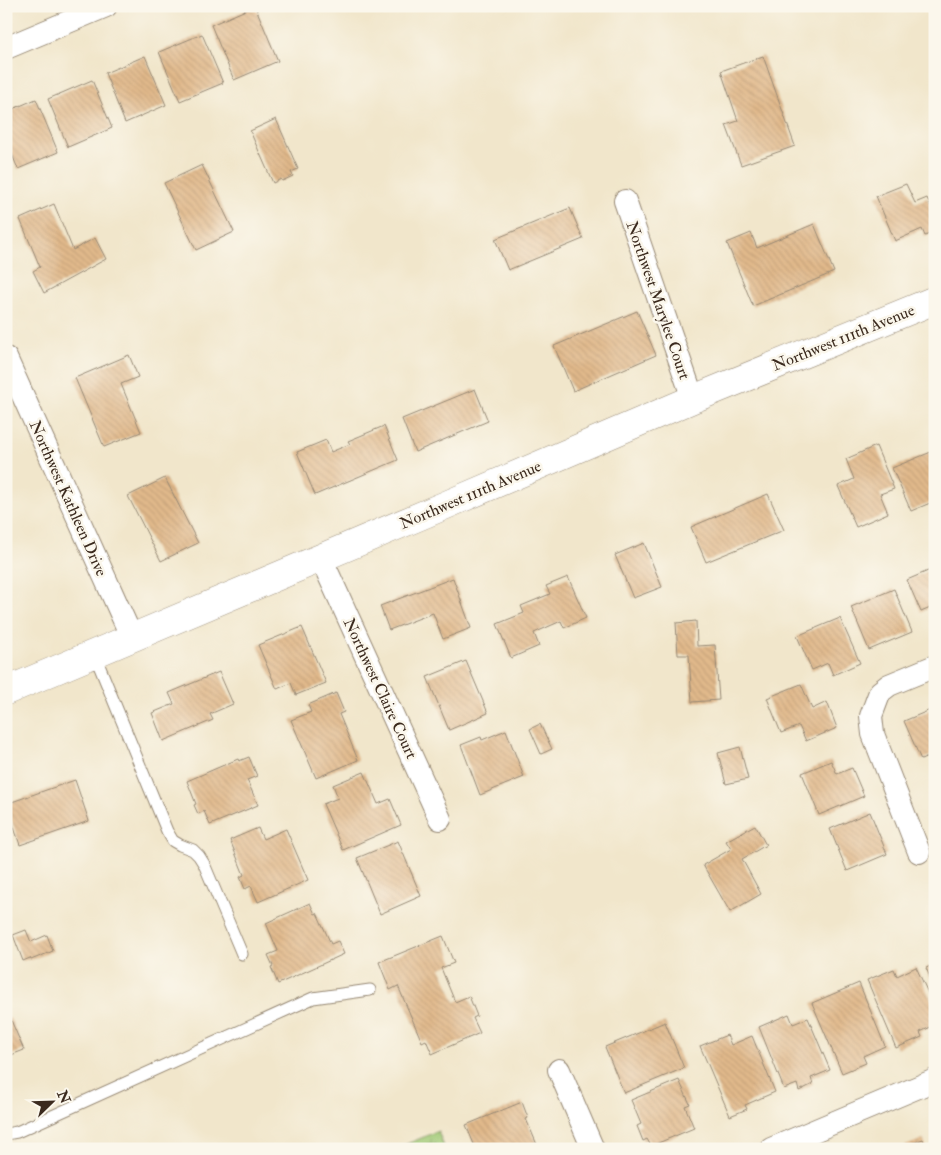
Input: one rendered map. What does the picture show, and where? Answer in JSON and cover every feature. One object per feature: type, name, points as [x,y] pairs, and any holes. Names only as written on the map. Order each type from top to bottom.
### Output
[{"type":"street","points":[[6,48],[106,6]]},
{"type":"street","name":"Northwest Marylee Court","points":[[625,201],[693,399]]},
{"type":"street","name":"Northwest 111th Avenue","points":[[6,691],[693,399],[935,300]]},
{"type":"street","name":"Northwest Kathleen Drive","points":[[6,358],[132,638]]},
{"type":"street","name":"Northwest Claire Court","points":[[321,558],[440,819]]},
{"type":"street","points":[[919,852],[873,734],[871,716],[880,692],[889,685],[935,666]]},
{"type":"street","points":[[559,1070],[593,1149]]},
{"type":"street","points":[[771,1149],[935,1080]]},
{"type":"lane","points":[[94,654],[167,831],[173,840],[193,850],[204,864],[242,954]]},
{"type":"lane","points":[[6,1134],[17,1132],[313,998],[370,990]]},
{"type":"green space","points":[[438,1131],[445,1149],[399,1149],[402,1146]]},
{"type":"building","points":[[255,6],[278,61],[234,80],[211,25]]},
{"type":"building","points":[[202,34],[223,83],[180,101],[159,52]]},
{"type":"building","points":[[145,56],[166,105],[125,123],[105,73]]},
{"type":"building","points":[[763,56],[795,146],[741,165],[726,125],[738,121],[721,71]]},
{"type":"building","points":[[92,80],[112,128],[68,147],[48,99]]},
{"type":"building","points":[[36,99],[58,152],[18,169],[6,140],[6,112]]},
{"type":"building","points":[[276,119],[298,169],[291,172],[293,176],[273,183],[250,131]]},
{"type":"building","points":[[202,165],[234,232],[196,250],[164,183]]},
{"type":"building","points":[[906,184],[915,203],[927,198],[935,216],[935,231],[925,236],[922,229],[895,241],[876,196]]},
{"type":"building","points":[[54,204],[73,250],[95,238],[106,259],[44,293],[33,271],[40,267],[20,219]]},
{"type":"building","points":[[570,208],[583,239],[508,270],[495,239]]},
{"type":"building","points":[[814,224],[834,272],[753,306],[727,243],[751,233],[757,248]]},
{"type":"building","points":[[637,311],[656,355],[573,391],[554,346]]},
{"type":"building","points":[[129,355],[138,377],[121,384],[141,432],[104,447],[75,378]]},
{"type":"building","points":[[475,389],[488,421],[415,452],[402,419]]},
{"type":"building","points":[[384,426],[398,460],[315,495],[297,452],[326,440],[331,452],[350,444],[348,441]]},
{"type":"building","points":[[876,446],[894,489],[880,494],[888,513],[856,527],[838,486],[854,479],[846,459]]},
{"type":"building","points":[[931,452],[935,460],[935,501],[911,511],[892,468]]},
{"type":"building","points":[[165,478],[198,543],[161,561],[128,496]]},
{"type":"building","points":[[768,494],[784,530],[706,562],[691,527]]},
{"type":"building","points":[[644,543],[662,587],[633,598],[615,555]]},
{"type":"building","points":[[935,568],[935,606],[921,612],[907,580]]},
{"type":"building","points":[[568,577],[586,618],[564,628],[561,621],[534,633],[539,646],[511,658],[497,624],[524,613],[521,606],[550,594],[546,586]]},
{"type":"building","points":[[453,578],[471,628],[443,639],[433,613],[389,630],[380,606]]},
{"type":"building","points":[[894,589],[912,632],[869,650],[851,607]]},
{"type":"building","points":[[840,618],[860,663],[833,675],[828,663],[812,670],[797,636]]},
{"type":"building","points":[[696,621],[697,646],[715,645],[719,700],[692,702],[689,655],[678,655],[676,623]]},
{"type":"building","points":[[302,627],[326,683],[296,695],[291,683],[277,689],[258,645]]},
{"type":"building","points":[[466,661],[488,713],[449,730],[427,677]]},
{"type":"building","points":[[219,672],[233,704],[210,714],[213,720],[163,741],[152,713],[174,704],[169,693]]},
{"type":"building","points":[[801,684],[812,709],[827,702],[837,728],[806,741],[799,726],[781,733],[767,698]]},
{"type":"building","points":[[336,693],[344,712],[339,714],[358,760],[316,778],[291,720],[311,712],[308,705]]},
{"type":"building","points":[[935,708],[935,754],[921,760],[904,721]]},
{"type":"building","points":[[540,724],[552,749],[541,754],[530,729]]},
{"type":"building","points":[[506,730],[524,777],[480,795],[461,745],[481,737],[482,740]]},
{"type":"building","points":[[740,747],[748,779],[726,784],[718,753]]},
{"type":"building","points":[[249,757],[257,776],[247,780],[258,805],[210,825],[204,811],[198,814],[187,781],[238,759],[239,761]]},
{"type":"building","points":[[831,761],[837,774],[852,768],[864,796],[819,815],[802,773]]},
{"type":"building","points":[[364,772],[378,804],[390,799],[401,825],[343,850],[323,804],[338,798],[333,785]]},
{"type":"building","points":[[75,780],[89,821],[20,845],[6,804]]},
{"type":"building","points":[[870,812],[887,854],[847,871],[830,829]]},
{"type":"building","points":[[755,825],[766,845],[742,859],[761,894],[730,912],[703,865],[731,849],[726,841]]},
{"type":"building","points":[[258,828],[263,839],[286,829],[308,880],[258,902],[251,886],[245,889],[240,877],[244,875],[230,840]]},
{"type":"building","points":[[398,841],[421,896],[380,914],[357,858]]},
{"type":"building","points":[[310,903],[315,914],[317,913],[331,944],[338,941],[344,954],[278,984],[268,955],[278,951],[266,923]]},
{"type":"building","points":[[26,930],[31,942],[47,935],[53,951],[31,960],[30,958],[23,961],[13,935]]},
{"type":"building","points":[[443,936],[454,963],[441,968],[455,1002],[469,996],[477,1016],[473,1018],[480,1033],[432,1054],[426,1040],[422,1042],[398,986],[390,990],[379,962]]},
{"type":"building","points":[[935,964],[935,988],[926,968]]},
{"type":"building","points":[[916,967],[935,1008],[935,1025],[920,1032],[922,1037],[896,1048],[867,980],[894,969],[897,976]]},
{"type":"building","points":[[859,983],[885,1046],[863,1056],[866,1063],[842,1073],[812,1003]]},
{"type":"building","points":[[789,1014],[793,1024],[808,1018],[830,1070],[811,1078],[813,1084],[799,1091],[797,1084],[784,1089],[759,1027]]},
{"type":"building","points":[[10,1018],[24,1050],[6,1057],[6,1019]]},
{"type":"building","points":[[665,1022],[684,1068],[624,1093],[605,1047]]},
{"type":"building","points":[[727,1035],[731,1045],[752,1036],[775,1092],[745,1105],[747,1109],[730,1116],[700,1046]]},
{"type":"building","points":[[679,1080],[690,1104],[685,1106],[694,1128],[651,1146],[647,1139],[643,1141],[637,1126],[641,1124],[631,1100]]},
{"type":"building","points":[[522,1102],[528,1118],[526,1119],[538,1147],[532,1149],[476,1149],[466,1125]]},
{"type":"building","points":[[923,1139],[927,1149],[898,1149]]}]
